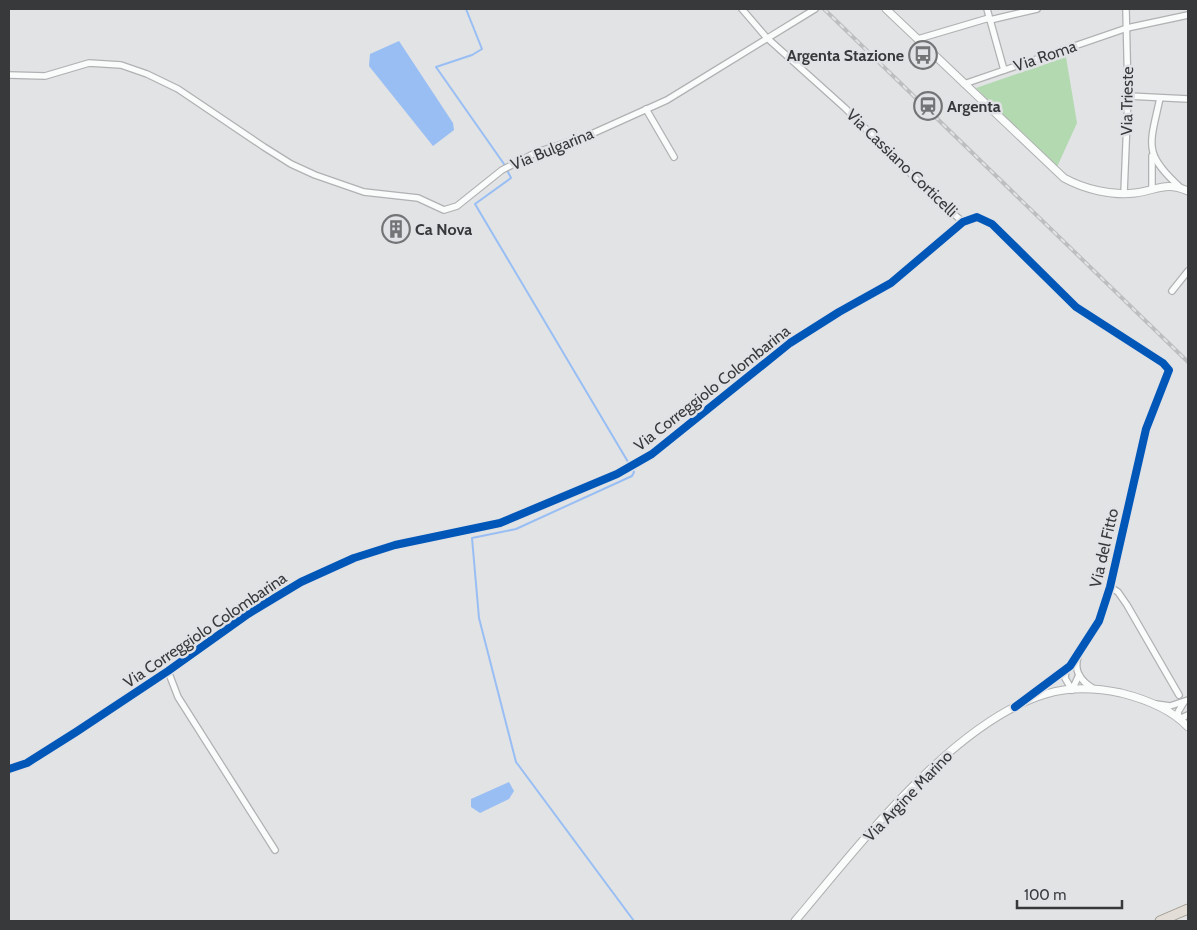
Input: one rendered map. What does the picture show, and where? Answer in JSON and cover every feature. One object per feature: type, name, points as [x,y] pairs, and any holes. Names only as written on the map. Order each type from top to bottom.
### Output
[{"type":"main road","points":[[1160,921],[1188,909]]},
{"type":"street","name":"Via Cassiano Corticelli","points":[[742,9],[766,37],[845,108],[931,194],[963,222],[977,216],[986,219],[1076,307],[1166,366]]},
{"type":"street","name":"Via Bulgarina","points":[[9,75],[46,76],[89,63],[121,65],[178,89],[264,147],[315,175],[364,192],[418,198],[444,210],[457,206],[506,168],[537,152],[587,136],[675,95],[766,37],[815,9]]},
{"type":"street","points":[[886,9],[1064,178],[1079,186],[1124,193],[1166,185],[1185,190]]},
{"type":"street","points":[[987,9],[1004,70]]},
{"type":"street","points":[[918,39],[990,19],[1037,9]]},
{"type":"street","name":"Via Trieste","points":[[1124,193],[1128,96],[1126,9]]},
{"type":"street","name":"Via Roma","points":[[964,84],[1126,28],[1188,15]]},
{"type":"street","points":[[1128,96],[1188,99]]},
{"type":"street","points":[[1152,189],[1152,140],[1160,98]]},
{"type":"street","points":[[646,108],[674,158]]},
{"type":"street","points":[[1152,154],[1161,169],[1185,190]]},
{"type":"street","name":"Via Correggiolo Colombarina","points":[[9,769],[27,763],[168,671],[248,614],[300,582],[354,558],[395,545],[500,523],[628,468],[675,436],[790,343],[839,312],[892,283],[963,222]]},
{"type":"street","points":[[1172,291],[1188,271]]},
{"type":"street","name":"Via del Fitto","points":[[1015,707],[1066,670],[1080,652],[1099,621],[1110,587],[1146,429],[1168,374],[1166,366]]},
{"type":"street","points":[[1110,587],[1122,596],[1179,695]]},
{"type":"street","name":"Via del Fitto","points":[[1072,690],[1079,675],[1076,665],[1080,652]]},
{"type":"street","points":[[1066,670],[1066,683],[1072,690],[1094,690],[1129,695],[1152,704],[1179,719],[1188,727]]},
{"type":"street","name":"Via Correggiolo Colombarina","points":[[168,671],[178,697],[275,850]]},
{"type":"street","points":[[1079,675],[1094,690]]},
{"type":"street","name":"Via Argine Marino","points":[[794,921],[893,809],[939,761],[971,735],[1015,707],[1044,694],[1072,690]]},
{"type":"street","points":[[1152,704],[1170,706],[1186,701]]},
{"type":"street","points":[[1179,719],[1178,712],[1186,701]]},
{"type":"street","points":[[1179,719],[1188,715]]},
{"type":"green space","points":[[1066,57],[1077,123],[1057,167],[976,88]]},
{"type":"water","points":[[399,41],[453,123],[454,130],[433,146],[369,66],[370,54]]},
{"type":"water","points":[[509,782],[514,791],[509,799],[480,813],[471,807],[471,799]]},
{"type":"waterway","points":[[466,9],[482,49],[472,55],[436,67],[504,164],[511,178],[475,204],[634,472],[632,476],[516,529],[472,538],[479,618],[516,762],[634,921]]},
{"type":"railway","points":[[824,9],[1188,362]]},
{"type":"cycle path","points":[[9,769],[27,763],[76,732],[168,671],[248,614],[301,582],[354,558],[395,545],[500,523],[617,474],[652,454],[790,343],[839,312],[891,283],[963,222],[977,217],[992,224],[1076,307],[1163,363],[1169,370],[1146,429],[1110,587],[1099,621],[1070,666],[1015,707]]},
{"type":"place","name":"Argenta Stazione","points":[[923,55]]},
{"type":"place","name":"Argenta","points":[[928,106]]},
{"type":"place","name":"Ca Nova","points":[[396,229]]}]
